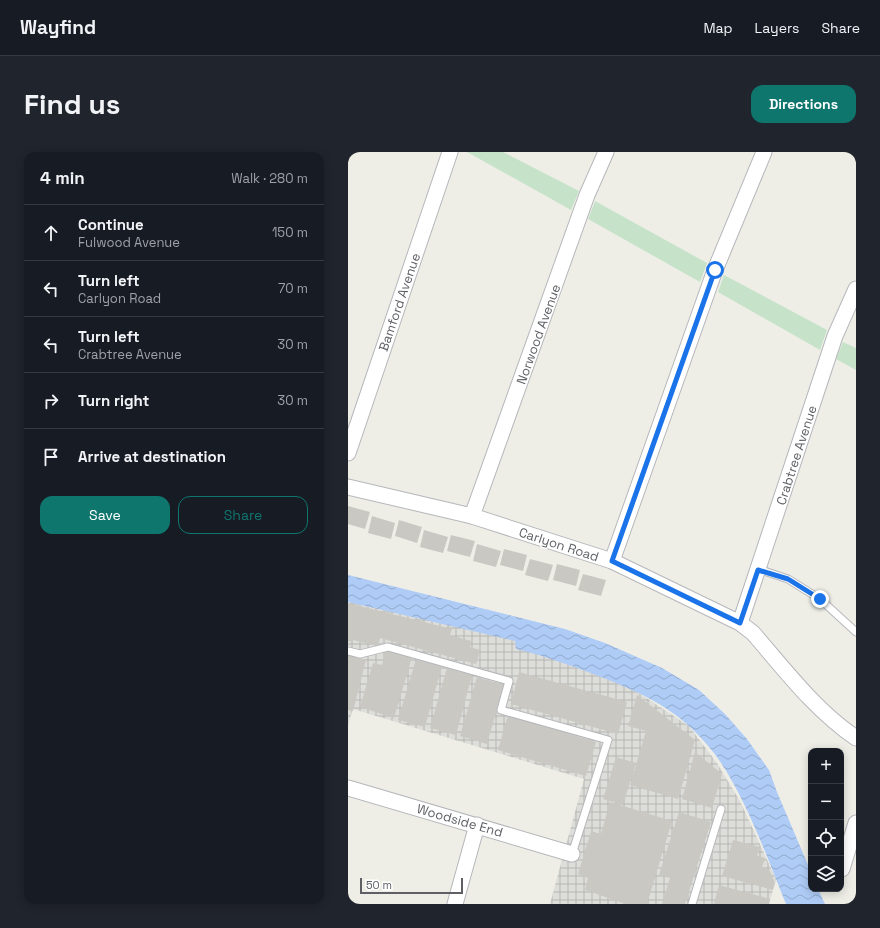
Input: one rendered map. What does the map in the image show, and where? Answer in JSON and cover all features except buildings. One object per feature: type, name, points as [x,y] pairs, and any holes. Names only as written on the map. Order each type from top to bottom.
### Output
[{"type":"street","name":"Bamford Avenue","points":[[348,453],[450,152]]},
{"type":"street","name":"Norwood Avenue","points":[[472,516],[587,196],[606,152]]},
{"type":"street","points":[[612,561],[715,270],[764,152]]},
{"type":"street","name":"Crabtree Avenue","points":[[740,623],[835,336],[856,288]]},
{"type":"street","name":"Carlyon Road","points":[[348,487],[472,516],[612,561],[740,623],[753,633],[816,706],[833,722],[855,733]]},
{"type":"street","name":"Woodside End","points":[[348,788],[572,854]]},
{"type":"street","points":[[844,862],[856,823]]},
{"type":"street","points":[[455,904],[477,825]]},
{"type":"lane","points":[[758,570],[788,579],[820,599],[856,632]]},
{"type":"lane","points":[[348,651],[360,654],[388,646],[510,681],[501,710],[608,740],[572,854]]},
{"type":"lane","points":[[692,904],[721,809]]},
{"type":"shaded area","points":[[348,601],[532,641],[616,678],[689,726],[717,763],[740,801],[776,879],[769,904],[550,904],[584,779],[353,709],[348,725]]},
{"type":"green space","points":[[467,152],[503,152],[579,191],[571,210]]},
{"type":"green space","points":[[595,201],[707,263],[700,282],[588,219]]},
{"type":"green space","points":[[724,275],[827,330],[820,350],[718,292]]},
{"type":"green space","points":[[843,342],[856,348],[856,370],[836,359]]},
{"type":"water","points":[[348,575],[565,629],[605,643],[662,668],[699,690],[725,714],[747,739],[769,770],[808,865],[808,892],[819,892],[825,904],[786,904],[745,806],[725,769],[700,737],[672,712],[641,694],[607,679],[552,659],[516,649],[515,641],[348,602]]},
{"type":"route","points":[[715,270],[612,561],[740,623],[758,570],[788,579],[820,599]]}]
